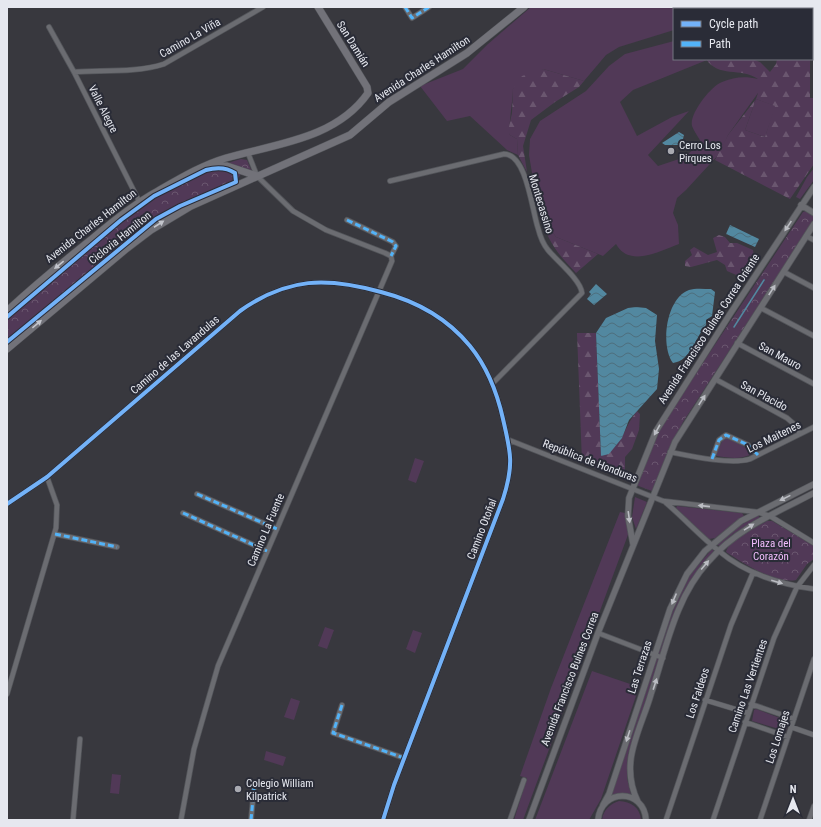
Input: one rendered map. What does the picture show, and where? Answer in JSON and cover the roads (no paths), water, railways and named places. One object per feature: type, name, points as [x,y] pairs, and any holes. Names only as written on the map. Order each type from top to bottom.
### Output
[{"type":"main road","name":"San Damián","points":[[318,7],[367,87],[368,93]]},
{"type":"main road","name":"Avenida Charles Hamilton","points":[[7,349],[126,249],[151,230],[191,206],[350,135],[389,102],[467,53],[524,7]]},
{"type":"main road","name":"Avenida Charles Hamilton","points":[[7,311],[39,281],[139,201],[225,158],[310,136],[327,128],[354,109],[368,93]]},
{"type":"main road","points":[[207,166],[227,166],[244,173],[258,176]]},
{"type":"main road","points":[[237,185],[242,180],[244,173]]},
{"type":"street","name":"Camino La Viña","points":[[74,72],[156,67],[164,64],[263,7]]},
{"type":"street","points":[[405,7],[412,18],[429,7]]},
{"type":"street","name":"Valle Alegre","points":[[49,27],[74,72],[139,201]]},
{"type":"street","points":[[248,153],[258,176],[286,205],[308,221],[326,230],[391,256]]},
{"type":"street","name":"Montecassino","points":[[390,181],[504,154],[515,158],[526,179],[538,229],[543,241],[548,250],[578,284],[582,293],[492,383]]},
{"type":"street","name":"Avenida Francisco Bulnes Correa Oriente","points":[[631,488],[656,431],[722,326],[814,187]]},
{"type":"street","points":[[801,206],[814,213]]},
{"type":"street","name":"Camino La Fuente","points":[[181,820],[194,749],[208,695],[227,644],[390,266],[391,256],[396,246],[393,242],[347,220]]},
{"type":"street","points":[[653,497],[670,452],[737,343],[814,224]]},
{"type":"street","points":[[806,236],[814,240]]},
{"type":"street","points":[[784,272],[814,288]]},
{"type":"street","name":"Camino de las Lavandulas","points":[[7,504],[47,477],[229,320],[256,301],[290,287],[319,282],[349,284],[379,291]]},
{"type":"street","name":"Camino Otoñal","points":[[379,291],[418,305],[449,325],[473,351],[492,383],[509,440],[511,465],[508,485],[404,758],[383,820]]},
{"type":"street","points":[[761,308],[814,336]]},
{"type":"street","name":"San Mauro","points":[[737,343],[814,384]]},
{"type":"street","name":"San Placido","points":[[715,379],[787,418],[795,425],[800,434]]},
{"type":"street","name":"Los Maitenes","points":[[670,452],[742,462],[814,427]]},
{"type":"street","points":[[712,459],[719,440],[726,435],[748,445],[758,455]]},
{"type":"street","name":"República de Honduras","points":[[509,440],[663,501],[757,512],[770,516],[814,543]]},
{"type":"street","points":[[7,694],[55,534],[58,511],[56,500],[47,477]]},
{"type":"street","points":[[712,544],[726,532],[757,512],[814,484]]},
{"type":"street","name":"Avenida Francisco Bulnes Correa","points":[[631,488],[628,510],[633,546]]},
{"type":"street","points":[[718,551],[750,526],[814,493]]},
{"type":"street","points":[[197,494],[277,529]]},
{"type":"street","name":"Avenida Francisco Bulnes Correa","points":[[528,820],[598,633],[653,497]]},
{"type":"street","name":"República de Honduras","points":[[663,501],[718,551],[753,573],[797,587],[814,590]]},
{"type":"street","points":[[182,513],[267,551]]},
{"type":"street","points":[[55,534],[117,547]]},
{"type":"street","name":"Las Terrazas","points":[[597,819],[609,794],[670,609],[682,582],[699,558],[712,544]]},
{"type":"street","name":"Las Terrazas","points":[[647,819],[643,807],[638,802],[632,786],[630,765],[631,756],[678,613],[690,586],[701,569],[718,551]]},
{"type":"street","name":"Camino Las Vertientes","points":[[713,820],[774,638],[797,587],[814,565]]},
{"type":"street","name":"Los Faldeos","points":[[666,820],[731,624],[753,573]]},
{"type":"street","points":[[682,582],[690,586]]},
{"type":"street","points":[[598,633],[663,658]]},
{"type":"street","name":"Los Lomajes","points":[[760,820],[814,659]]},
{"type":"street","points":[[706,700],[748,713]]},
{"type":"street","points":[[751,704],[794,719]]},
{"type":"street","points":[[342,705],[333,733],[404,758]]},
{"type":"street","points":[[745,722],[788,737]]},
{"type":"street","points":[[633,723],[641,726]]},
{"type":"street","points":[[791,727],[814,735]]},
{"type":"street","points":[[73,820],[80,739]]},
{"type":"street","points":[[510,820],[524,780]]},
{"type":"street","points":[[251,820],[254,788]]},
{"type":"street","points":[[603,805],[609,800],[620,796],[631,798],[638,802]]},
{"type":"street","points":[[809,820],[814,806]]},
{"type":"water","points":[[679,132],[684,135],[680,145],[665,145],[662,143]]},
{"type":"water","points":[[730,225],[759,239],[755,247],[726,234]]},
{"type":"water","points":[[596,284],[607,294],[594,305],[587,299],[591,294],[589,292]]},
{"type":"water","points":[[711,289],[715,292],[712,316],[706,320],[706,325],[689,353],[684,358],[673,363],[669,355],[666,335],[670,312],[675,302],[681,295],[689,290]]},
{"type":"water","points":[[628,308],[646,308],[657,315],[655,341],[659,369],[657,389],[629,420],[622,438],[609,454],[601,456],[596,333],[606,318]]},
{"type":"waterway","points":[[734,327],[764,280]]},
{"type":"place","name":"Cerro Los Pirques","points":[[671,151]]},
{"type":"place","name":"Colegio William Kilpatrick","points":[[238,789]]},
{"type":"park label","name":"Plaza del Corazón","points":[[771,549]]}]
